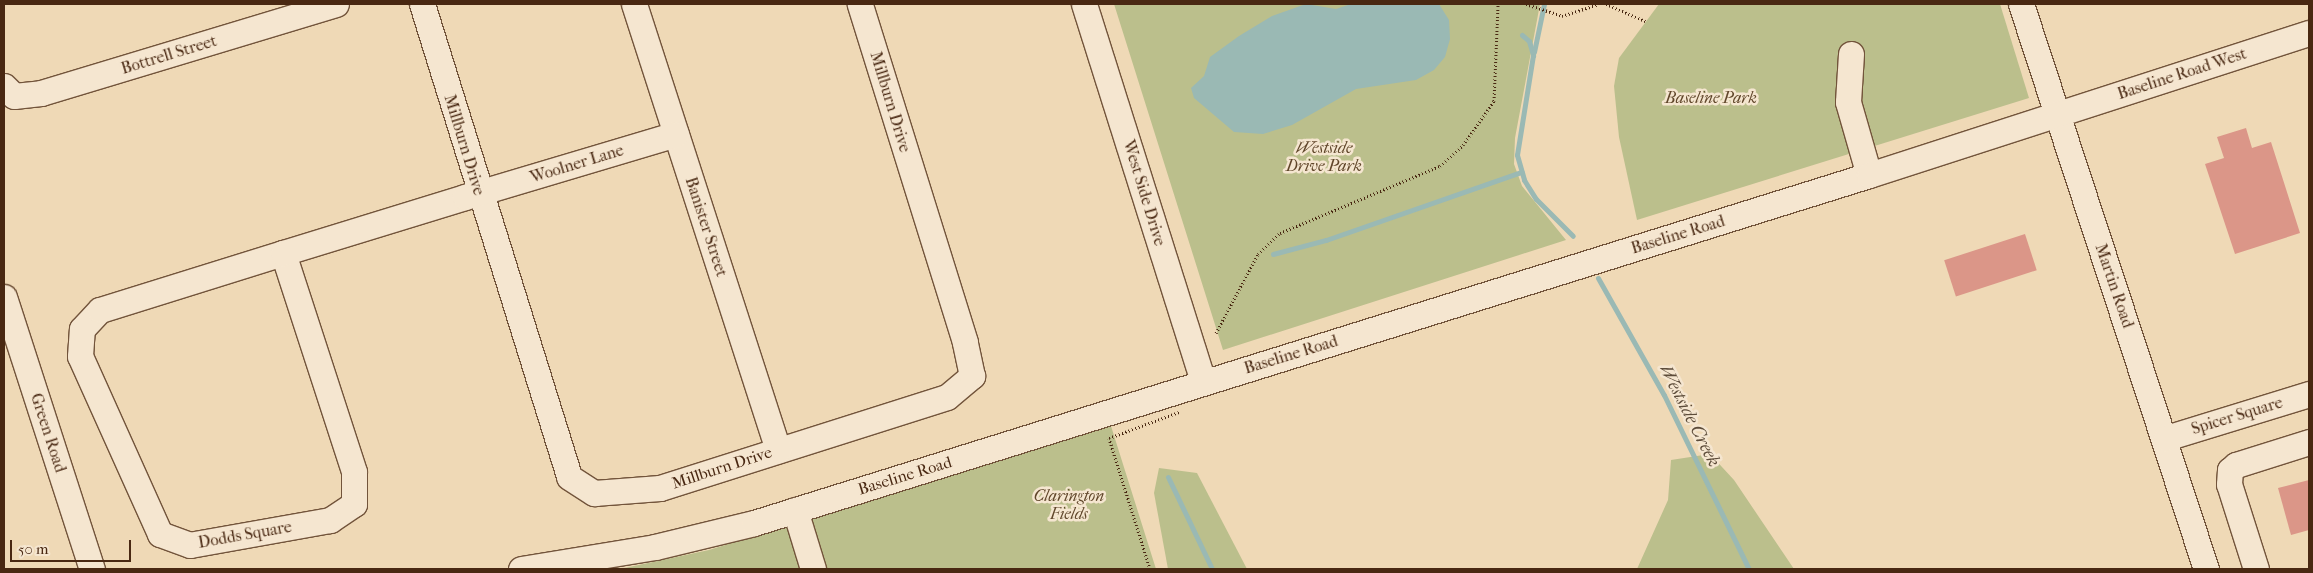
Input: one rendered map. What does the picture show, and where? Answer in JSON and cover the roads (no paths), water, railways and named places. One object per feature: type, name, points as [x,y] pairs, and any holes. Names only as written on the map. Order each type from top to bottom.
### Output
[{"type":"street","name":"Bottrell Street","points":[[4,86],[14,96],[41,94],[336,4]]},
{"type":"street","name":"Millburn Drive","points":[[422,4],[479,194],[569,477],[594,493],[623,493],[660,488],[947,397],[972,376],[965,342],[860,4]]},
{"type":"street","name":"Banister Street","points":[[634,4],[778,450]]},
{"type":"street","name":"West Side Drive","points":[[1084,4],[1203,382]]},
{"type":"street","name":"Martin Road","points":[[2021,4],[2055,115],[2166,438],[2206,569]]},
{"type":"street","name":"Baseline Road West","points":[[2055,115],[2309,34]]},
{"type":"street","points":[[1851,54],[1848,102],[1869,175]]},
{"type":"street","name":"Baseline Road","points":[[521,569],[655,547],[794,510],[1869,175],[2055,115]]},
{"type":"street","name":"Woolner Lane","points":[[479,194],[676,134]]},
{"type":"street","name":"Dodds Square","points":[[284,253],[354,472],[354,504],[330,520],[190,545],[160,534],[80,356],[82,328],[100,310],[284,253],[479,194]]},
{"type":"street","name":"Green Road","points":[[4,297],[92,569]]},
{"type":"street","name":"Spicer Square","points":[[2166,438],[2309,394]]},
{"type":"street","points":[[2256,569],[2228,484],[2230,470],[2236,465],[2309,442]]},
{"type":"street","points":[[794,510],[814,569]]},
{"type":"water","points":[[1306,4],[1336,9],[1351,4],[1439,4],[1449,20],[1450,39],[1445,57],[1434,70],[1416,80],[1356,89],[1292,125],[1263,134],[1234,132],[1194,98],[1191,88],[1204,76],[1210,57],[1239,36],[1272,16]]},
{"type":"waterway","points":[[1534,52],[1544,4]]},
{"type":"waterway","points":[[1522,35],[1529,41],[1533,55],[1517,155],[1524,180],[1536,199],[1573,236]]},
{"type":"waterway","points":[[1273,254],[1326,240],[1521,172]]},
{"type":"waterway","name":"Westside Creek","points":[[1598,278],[1664,395],[1749,569]]},
{"type":"waterway","points":[[1168,477],[1212,569]]},
{"type":"park label","name":"Baseline Park","points":[[1711,98]]},
{"type":"park label","name":"Westside Drive Park","points":[[1324,157]]},
{"type":"park label","name":"Clarington Fields","points":[[1069,505]]}]
